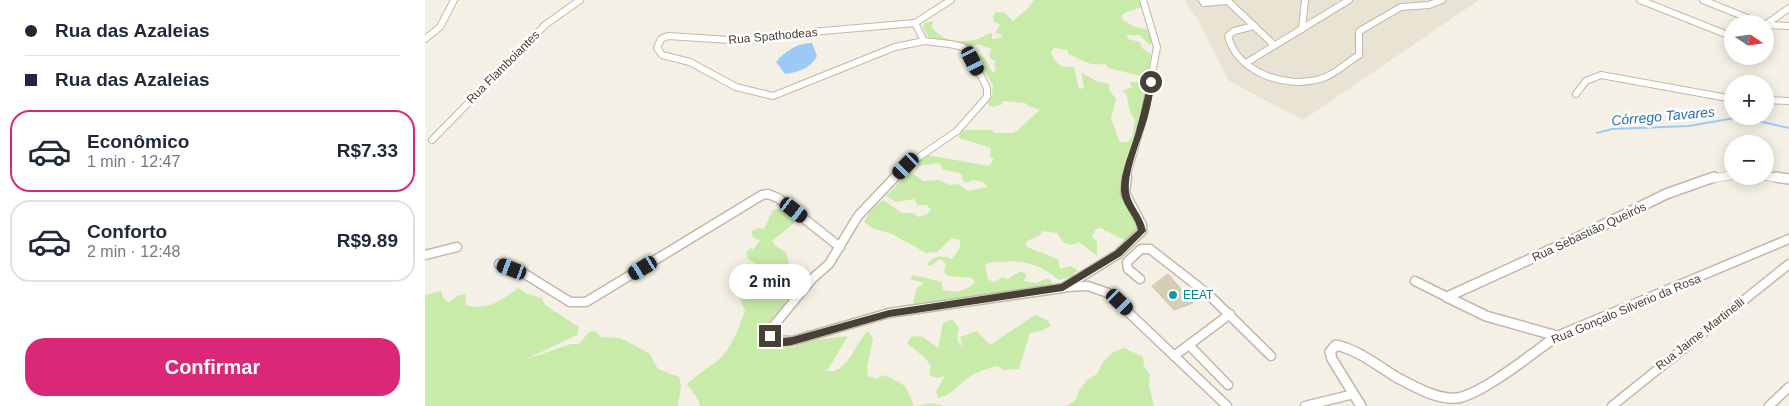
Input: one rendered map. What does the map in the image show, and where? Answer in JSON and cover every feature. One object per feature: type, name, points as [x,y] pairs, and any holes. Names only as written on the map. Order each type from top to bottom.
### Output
[{"type":"street","points":[[425,39],[440,27],[454,0]]},
{"type":"street","name":"Rua Flamboiantes","points":[[432,140],[545,25],[580,0]]},
{"type":"street","points":[[951,0],[915,23],[924,41],[963,47],[969,52],[987,88],[987,98],[957,131],[906,166],[858,216],[829,264],[813,278],[770,330],[773,340],[780,342],[799,340],[889,313],[1088,286],[1108,293],[1227,406]]},
{"type":"street","points":[[1063,288],[1118,254],[1142,231],[1143,225],[1129,204],[1125,193],[1126,180],[1144,116],[1157,46],[1143,0]]},
{"type":"street","points":[[1202,0],[1211,4],[1227,0],[1274,45]]},
{"type":"street","points":[[1246,63],[1349,0]]},
{"type":"street","points":[[1254,26],[1230,33],[1229,36],[1234,49],[1246,63],[1269,78],[1285,81],[1318,80],[1329,76],[1359,55],[1359,37],[1363,29],[1401,7],[1429,5],[1442,0]]},
{"type":"street","points":[[1640,0],[1724,33]]},
{"type":"street","points":[[1703,0],[1740,15]]},
{"type":"street","points":[[1305,3],[1307,11],[1318,18]]},
{"type":"street","points":[[1302,29],[1305,3]]},
{"type":"street","points":[[1774,18],[1789,8]]},
{"type":"street","name":"Rua Spathodeas","points":[[915,23],[788,34],[745,41],[671,36],[661,39],[657,48],[662,56],[690,62],[736,86],[773,96],[871,55],[924,41]]},
{"type":"street","points":[[1774,25],[1789,26]]},
{"type":"street","points":[[1576,94],[1584,81],[1591,76],[1601,75],[1724,97]]},
{"type":"street","points":[[1774,100],[1789,101]]},
{"type":"street","name":"Rua Sebastião Queirós","points":[[1447,297],[1691,184],[1716,175],[1724,175]]},
{"type":"street","points":[[1774,177],[1789,179]]},
{"type":"street","points":[[499,264],[525,274],[570,302],[586,302],[762,195],[768,194],[779,198],[840,247]]},
{"type":"street","name":"Rua Gonçalo Silverio da Rosa","points":[[1335,345],[1349,348],[1428,393],[1457,398],[1473,391],[1557,336],[1789,239]]},
{"type":"street","points":[[425,255],[457,247]]},
{"type":"street","points":[[1140,279],[1128,269],[1127,262],[1141,249],[1148,248],[1230,314],[1271,356]]},
{"type":"street","name":"Rua Jaime Martinelli","points":[[1612,406],[1789,264]]},
{"type":"street","points":[[1415,281],[1457,304],[1491,317],[1557,336]]},
{"type":"street","points":[[1174,356],[1230,314]]},
{"type":"street","points":[[1189,345],[1228,385]]},
{"type":"street","points":[[1335,345],[1330,352],[1332,359],[1361,406]]},
{"type":"street","points":[[1769,406],[1789,387]]},
{"type":"street","points":[[1305,406],[1354,394]]},
{"type":"shaded area","points":[[1184,0],[1479,0],[1303,120],[1229,81],[1198,20]]},
{"type":"green space","points":[[1034,0],[1139,0],[1142,7],[1124,13],[1121,18],[1133,26],[1149,30],[1152,43],[1149,45],[1140,35],[1127,35],[1128,39],[1140,42],[1142,48],[1151,54],[1148,78],[1109,68],[1105,64],[1086,62],[1069,55],[1067,50],[1054,48],[1051,53],[1059,65],[1074,67],[1079,89],[1084,88],[1081,72],[1096,81],[1109,84],[1109,90],[1116,99],[1111,118],[1120,142],[1128,142],[1132,137],[1135,120],[1130,112],[1126,93],[1122,91],[1132,87],[1130,82],[1145,82],[1147,88],[1136,138],[1122,187],[1126,205],[1139,228],[1132,239],[1127,241],[1100,228],[1096,229],[1092,236],[1097,242],[1097,256],[1079,242],[1071,245],[1063,242],[1057,233],[1043,231],[1040,235],[1025,242],[1027,247],[1058,259],[1060,269],[1070,266],[1078,270],[1072,276],[1059,280],[1040,267],[1026,263],[992,262],[985,265],[988,280],[995,282],[1002,277],[1008,279],[1021,271],[1027,275],[1024,281],[1036,283],[1048,278],[1052,282],[1050,286],[913,304],[916,289],[924,283],[910,279],[913,275],[942,282],[943,290],[948,291],[964,290],[975,282],[972,278],[948,276],[944,272],[946,264],[940,259],[930,266],[927,264],[938,257],[952,259],[960,248],[960,240],[952,238],[937,252],[926,253],[892,234],[872,228],[864,222],[870,211],[883,200],[902,213],[913,213],[919,217],[931,210],[927,205],[917,205],[915,199],[896,202],[886,196],[910,171],[923,181],[939,180],[950,185],[958,184],[968,191],[987,187],[983,182],[972,180],[967,183],[962,180],[962,174],[942,169],[940,163],[915,166],[918,161],[927,155],[989,166],[994,159],[990,157],[991,148],[959,138],[959,134],[964,130],[992,130],[994,133],[1013,133],[1040,110],[1025,103],[1003,101],[1001,105],[992,107],[987,104],[992,94],[993,85],[973,52],[984,57],[993,73],[996,70],[994,64],[996,60],[992,60],[989,55],[992,49],[977,44],[970,48],[929,38],[923,28],[924,23],[934,21],[931,26],[935,31],[951,40],[978,39],[992,33],[992,39],[1000,38],[1003,35],[995,33],[1000,25],[994,22],[995,12],[1005,13],[1013,21]]},
{"type":"green space","points":[[786,209],[798,220],[772,241],[786,252],[792,274],[785,276],[780,285],[790,290],[793,298],[767,331],[766,339],[792,348],[809,341],[848,336],[827,371],[834,371],[846,363],[868,331],[873,339],[867,367],[868,376],[876,379],[885,375],[901,384],[907,389],[914,406],[700,406],[698,399],[687,384],[716,362],[734,338],[745,310],[734,287],[735,278],[744,274],[751,276],[758,270],[758,265],[748,259],[746,252],[751,247],[753,250],[760,240],[753,238],[751,231],[758,228],[764,229],[773,210]]},
{"type":"green space","points":[[518,288],[527,294],[542,298],[545,305],[579,327],[577,335],[524,360],[571,344],[579,344],[589,332],[595,331],[601,337],[620,338],[649,353],[658,369],[679,377],[681,385],[678,406],[425,406],[425,295],[441,291],[444,299],[449,302],[459,295],[465,294],[466,305],[480,307],[499,301]]},
{"type":"green space","points":[[1035,315],[1047,320],[1051,326],[1041,331],[1030,333],[1019,369],[1003,370],[998,366],[984,370],[966,379],[948,394],[938,398],[936,392],[945,376],[937,378],[929,375],[931,366],[925,358],[907,343],[912,336],[923,337],[938,348],[943,323],[952,319],[959,328],[957,339],[963,349],[960,337],[977,331],[990,345]]},
{"type":"green space","points":[[1124,348],[1143,357],[1144,366],[1150,375],[1149,385],[1154,406],[1066,406],[1075,401],[1087,380],[1097,374],[1103,362],[1113,352]]},
{"type":"green space","points":[[932,403],[944,406],[914,406]]},
{"type":"water","points":[[812,43],[817,56],[811,64],[803,69],[785,74],[776,62],[792,48],[801,44]]},
{"type":"building","name":"EEAT","points":[[1168,274],[1193,303],[1174,310],[1152,286]]},
{"type":"waterway","name":"Córrego Tavares","points":[[1597,133],[1612,129],[1689,126],[1740,117],[1789,128]]},
{"type":"place","name":"EEAT","points":[[1173,295]]},
{"type":"route","points":[[770,336],[773,340],[780,342],[799,340],[889,313],[1063,288],[1118,254],[1142,231],[1143,225],[1129,204],[1125,193],[1126,180],[1144,116],[1151,82]]}]
